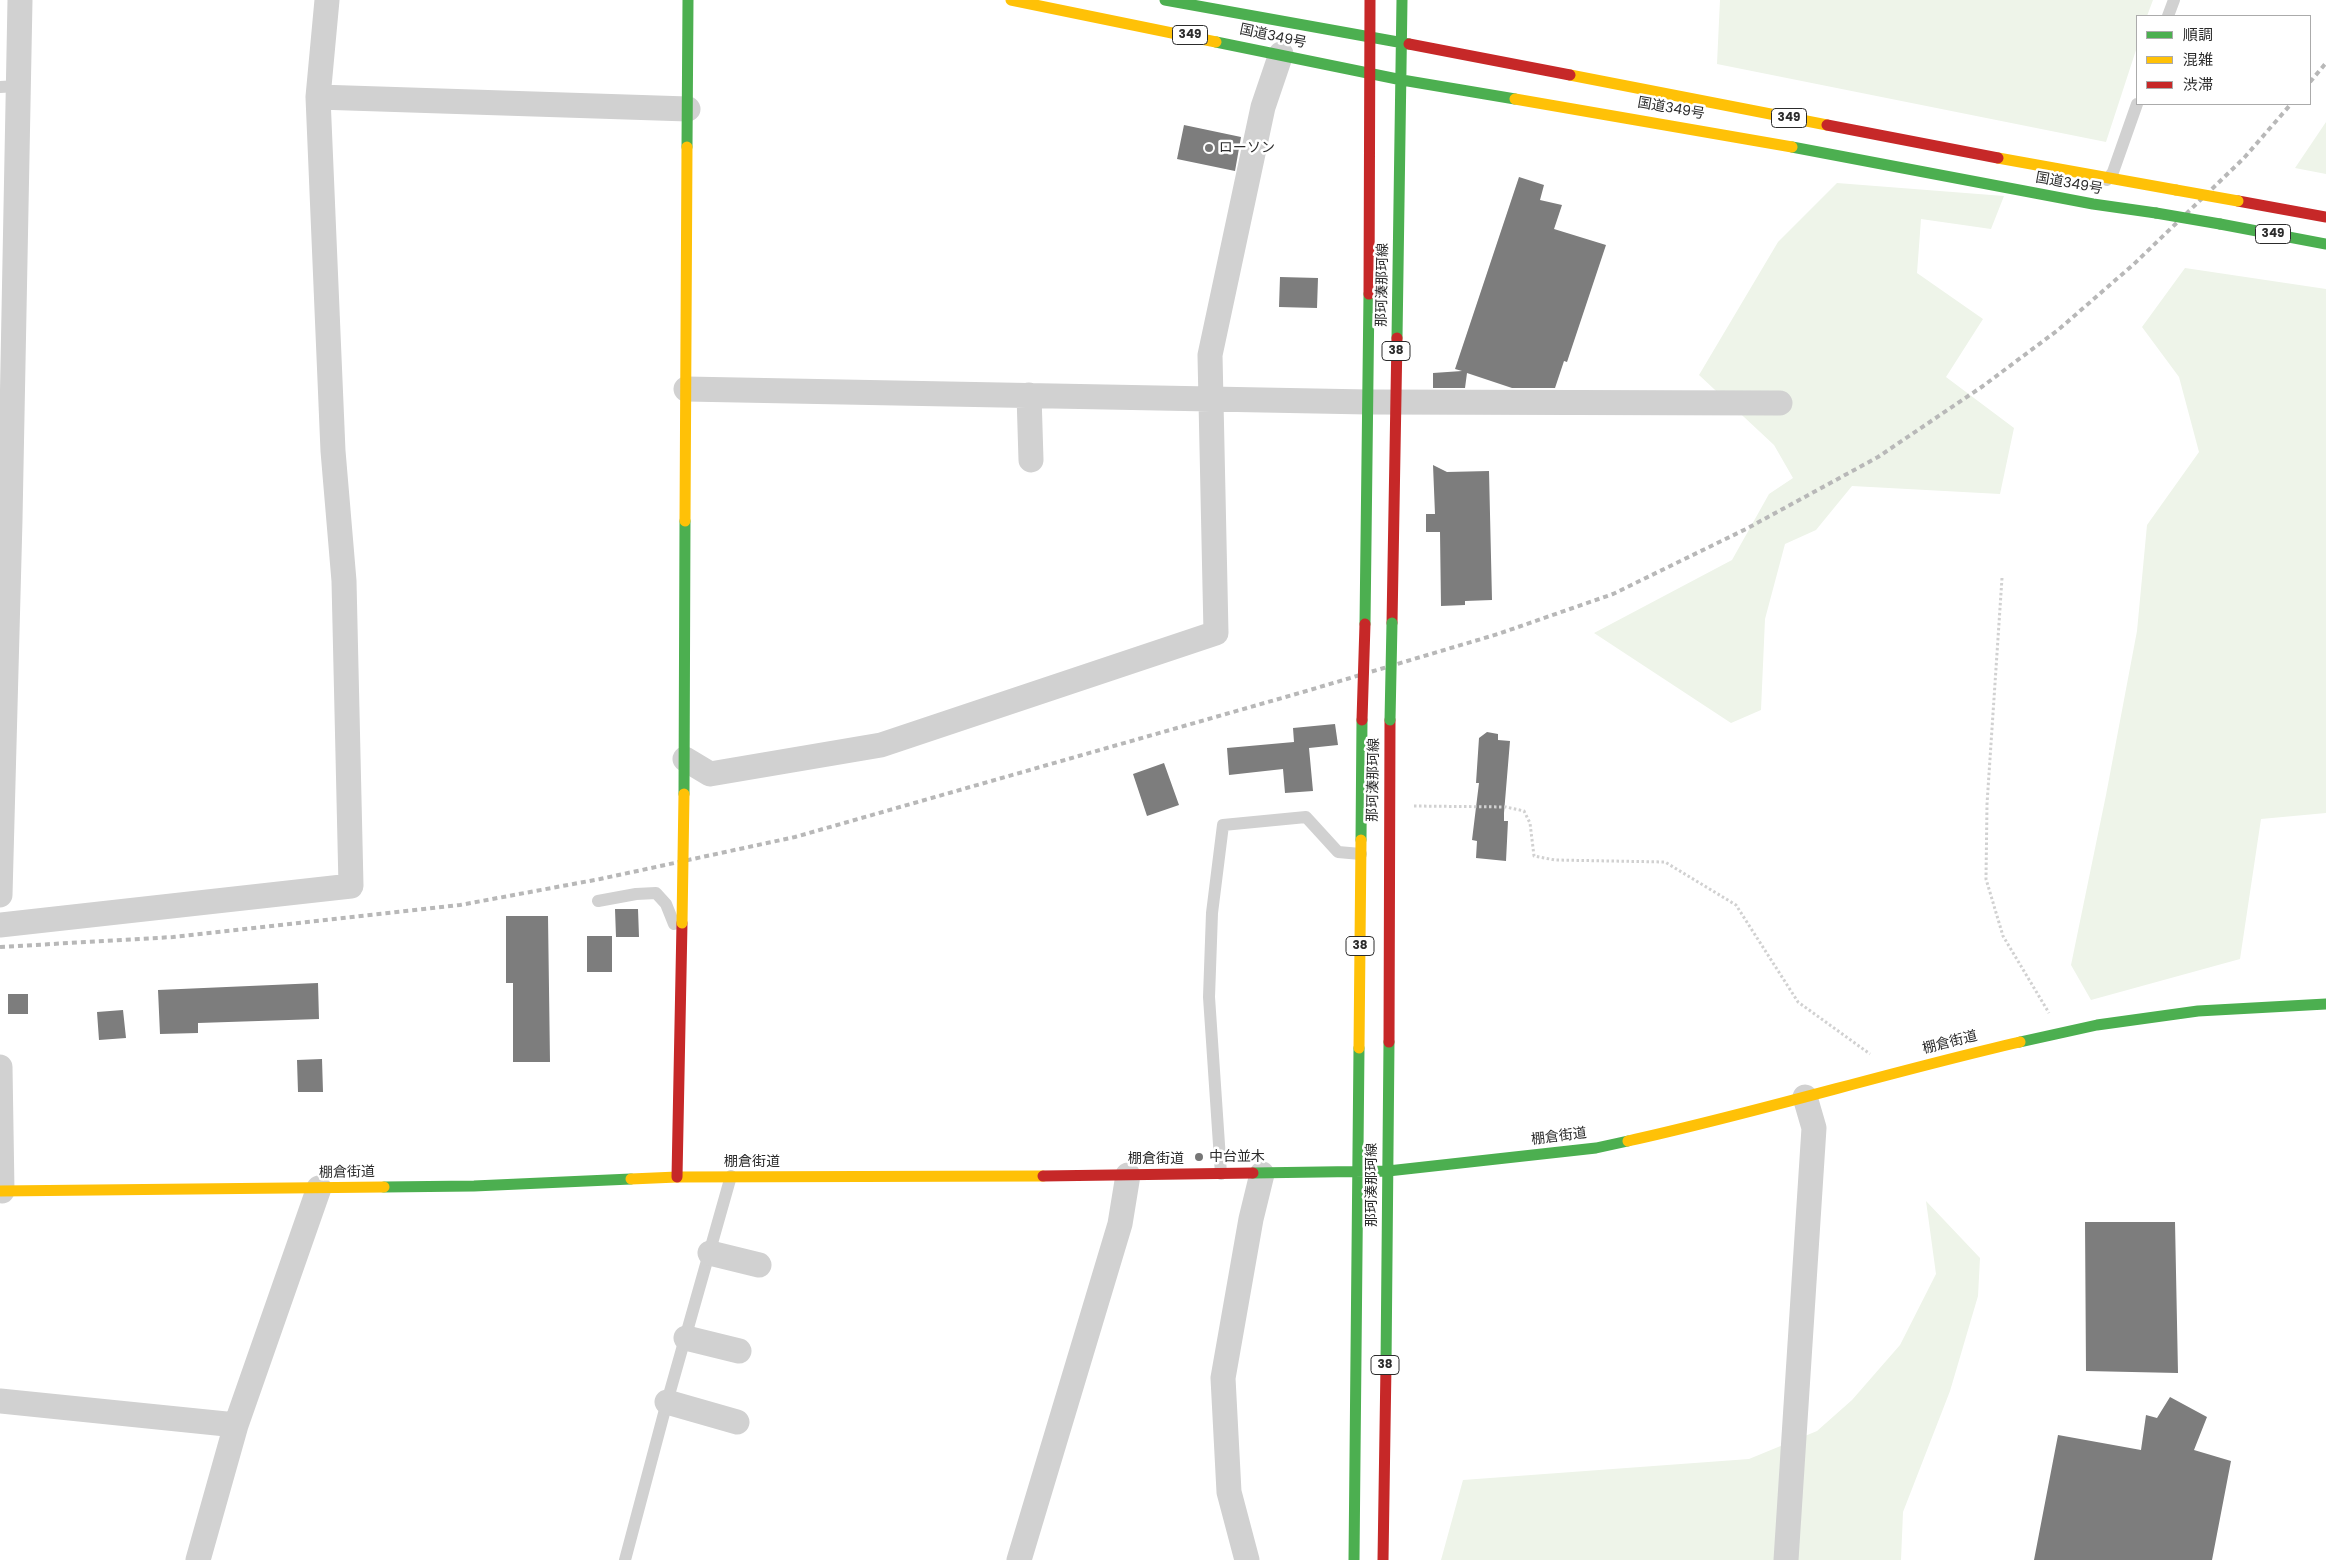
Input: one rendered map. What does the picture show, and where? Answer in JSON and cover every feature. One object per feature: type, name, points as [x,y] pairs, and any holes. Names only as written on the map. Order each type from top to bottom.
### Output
[{"type":"main road","points":[[677,1177],[685,759],[688,0]]},
{"type":"main road","name":"国道349号","points":[[1011,0],[1402,80],[1733,135],[2100,192],[2176,190],[2326,217]]},
{"type":"main road","name":"国道349号","points":[[1165,0],[1369,36],[2100,192],[2156,212],[2326,244]]},
{"type":"main road","name":"那珂湊那珂線","points":[[1354,1560],[1362,720],[1368,402],[1370,0]]},
{"type":"main road","name":"那珂湊那珂線","points":[[1383,1560],[1388,1171],[1390,720],[1402,0]]},
{"type":"main road","name":"棚倉街道","points":[[1,1191],[474,1186],[731,1176],[1262,1174],[1388,1171],[1596,1148],[1700,1125],[1950,1058],[2098,1025],[2198,1011],[2326,1004]]},
{"type":"street","points":[[0,895],[11,500],[9,87],[20,0]]},
{"type":"street","points":[[0,925],[351,886],[344,581],[333,451],[318,97],[327,0]]},
{"type":"street","points":[[685,759],[710,774],[881,746],[1216,633],[1210,355],[1263,107],[1281,54]]},
{"type":"street","points":[[318,97],[688,109]]},
{"type":"street","points":[[686,389],[1368,402],[1780,403]]},
{"type":"street","points":[[1029,396],[1031,460]]},
{"type":"street","points":[[0,1067],[1,1191]]},
{"type":"street","points":[[1786,1560],[1814,1128],[1805,1097]]},
{"type":"street","points":[[1247,1560],[1229,1492],[1223,1378],[1251,1219],[1262,1174]]},
{"type":"street","points":[[1019,1560],[1120,1224],[1128,1175]]},
{"type":"street","points":[[198,1560],[236,1426],[319,1188]]},
{"type":"street","points":[[710,1253],[759,1265]]},
{"type":"street","points":[[686,1338],[739,1351]]},
{"type":"street","points":[[0,1401],[236,1426]]},
{"type":"street","points":[[667,1402],[737,1422]]},
{"type":"lane","points":[[2168,15],[2174,0]]},
{"type":"lane","points":[[2100,192],[2113,172],[2137,105]]},
{"type":"lane","points":[[1221,1174],[1209,997],[1212,913],[1223,825],[1306,817],[1338,852],[1361,854]]},
{"type":"lane","points":[[598,901],[636,894],[656,893],[666,904],[682,943]]},
{"type":"lane","points":[[625,1560],[667,1402],[731,1176]]},
{"type":"path","points":[[2002,578],[1987,804],[1986,879],[2002,936],[2061,1033]]},
{"type":"path","points":[[1416,805],[1506,807],[1524,811],[1530,823],[1534,856],[1555,860],[1665,862],[1736,905],[1798,1002],[1869,1053],[1885,1075]]},
{"type":"shaded area","points":[[1720,0],[2153,0],[2147,15],[2136,15],[2136,50],[2106,142],[1717,64]]},
{"type":"shaded area","points":[[2326,122],[2326,174],[2295,168]]},
{"type":"shaded area","points":[[1837,183],[2004,196],[1991,229],[1921,219],[1917,273],[1983,319],[1946,377],[2014,428],[2000,494],[1852,486],[1816,530],[1785,544],[1765,619],[1761,710],[1731,723],[1594,633],[1732,560],[1769,494],[1793,478],[1774,445],[1699,375],[1778,242]]},
{"type":"shaded area","points":[[2185,268],[2326,289],[2326,813],[2261,819],[2240,959],[2091,1000],[2071,965],[2137,631],[2147,525],[2199,452],[2179,377],[2142,327]]},
{"type":"shaded area","points":[[1926,1201],[1980,1258],[1978,1296],[1950,1391],[1903,1512],[1901,1560],[1441,1560],[1463,1480],[1749,1459],[1817,1431],[1852,1400],[1900,1345],[1936,1274]]},
{"type":"building","name":"ローソン","points":[[1184,125],[1241,137],[1235,171],[1177,159]]},
{"type":"building","points":[[1519,177],[1544,185],[1540,200],[1562,205],[1554,229],[1606,245],[1567,362],[1564,361],[1555,388],[1512,388],[1467,373],[1465,388],[1433,388],[1433,373],[1462,371],[1455,369]]},
{"type":"building","points":[[1280,277],[1318,278],[1317,308],[1279,307]]},
{"type":"building","points":[[1433,465],[1447,472],[1489,471],[1492,600],[1465,601],[1465,605],[1441,606],[1440,532],[1426,532],[1426,514],[1435,514]]},
{"type":"building","points":[[1335,724],[1338,745],[1309,748],[1313,791],[1285,793],[1283,769],[1229,775],[1227,748],[1294,742],[1293,728]]},
{"type":"building","points":[[1487,732],[1498,734],[1498,740],[1510,741],[1504,813],[1504,821],[1508,821],[1506,861],[1476,858],[1477,841],[1472,840],[1479,783],[1476,783],[1479,738]]},
{"type":"building","points":[[1164,763],[1179,805],[1147,816],[1133,774]]},
{"type":"building","points":[[615,909],[638,909],[639,937],[616,937]]},
{"type":"building","points":[[506,916],[548,916],[550,1062],[513,1062],[513,983],[506,983]]},
{"type":"building","points":[[587,936],[612,936],[612,972],[587,972]]},
{"type":"building","points":[[318,983],[319,1019],[198,1023],[198,1033],[160,1034],[158,990]]},
{"type":"building","points":[[8,994],[28,994],[28,1014],[8,1014]]},
{"type":"building","points":[[123,1010],[126,1038],[99,1040],[97,1012]]},
{"type":"building","points":[[322,1059],[323,1092],[298,1092],[297,1060]]},
{"type":"building","points":[[2085,1222],[2175,1222],[2178,1373],[2086,1371]]},
{"type":"building","points":[[2170,1397],[2207,1417],[2194,1450],[2231,1461],[2212,1560],[2034,1560],[2058,1435],[2141,1450],[2146,1415],[2157,1418]]},
{"type":"railway","points":[[2311,81],[2326,63]]},
{"type":"railway","points":[[0,947],[173,937],[460,905],[600,879],[795,837],[1303,692],[1498,634],[1613,594],[1746,529],[1878,457],[1983,386],[2058,330],[2134,264],[2244,158],[2290,105]]},
{"type":"traffic: fast","points":[[687,147],[688,0]]},
{"type":"traffic: fast","points":[[1165,0],[1409,44]]},
{"type":"traffic: fast","points":[[1397,338],[1402,0]]},
{"type":"traffic: fast","points":[[1216,42],[1402,80],[1515,99]]},
{"type":"traffic: fast","points":[[1792,147],[2093,204],[2156,213]]},
{"type":"traffic: fast","points":[[2156,213],[2220,224]]},
{"type":"traffic: fast","points":[[2220,224],[2326,244]]},
{"type":"traffic: fast","points":[[1365,624],[1369,294]]},
{"type":"traffic: fast","points":[[684,794],[685,521]]},
{"type":"traffic: fast","points":[[1390,720],[1392,623]]},
{"type":"traffic: fast","points":[[1361,840],[1362,720]]},
{"type":"traffic: fast","points":[[2020,1042],[2097,1025],[2198,1011],[2326,1004]]},
{"type":"traffic: fast","points":[[1386,1365],[1389,1042]]},
{"type":"traffic: fast","points":[[1354,1560],[1359,1048]]},
{"type":"traffic: fast","points":[[1253,1173],[1388,1171],[1596,1148],[1628,1141]]},
{"type":"traffic: fast","points":[[384,1187],[474,1186],[631,1179]]},
{"type":"traffic: slow","points":[[1011,0],[1216,42]]},
{"type":"traffic: slow","points":[[1570,75],[1827,125]]},
{"type":"traffic: slow","points":[[1515,99],[1792,147]]},
{"type":"traffic: slow","points":[[685,521],[687,147]]},
{"type":"traffic: slow","points":[[1998,158],[2176,190]]},
{"type":"traffic: slow","points":[[2176,190],[2238,201]]},
{"type":"traffic: slow","points":[[682,923],[684,794]]},
{"type":"traffic: slow","points":[[1359,1048],[1361,840]]},
{"type":"traffic: slow","points":[[1628,1141],[1727,1118],[2020,1042]]},
{"type":"traffic: slow","points":[[631,1179],[677,1177],[1043,1176]]},
{"type":"traffic: slow","points":[[0,1191],[384,1187]]},
{"type":"traffic: jam","points":[[1369,294],[1370,0]]},
{"type":"traffic: jam","points":[[1409,44],[1570,75]]},
{"type":"traffic: jam","points":[[1827,125],[1998,158]]},
{"type":"traffic: jam","points":[[2238,201],[2326,217]]},
{"type":"traffic: jam","points":[[1392,623],[1397,338]]},
{"type":"traffic: jam","points":[[1362,720],[1365,624]]},
{"type":"traffic: jam","points":[[1389,1042],[1390,720]]},
{"type":"traffic: jam","points":[[677,1177],[682,923]]},
{"type":"traffic: jam","points":[[1043,1176],[1253,1173]]},
{"type":"traffic: jam","points":[[1383,1560],[1386,1365]]},
{"type":"place","name":"ローソン","points":[[1209,148]]},
{"type":"place","name":"中台並木","points":[[1199,1157]]}]
